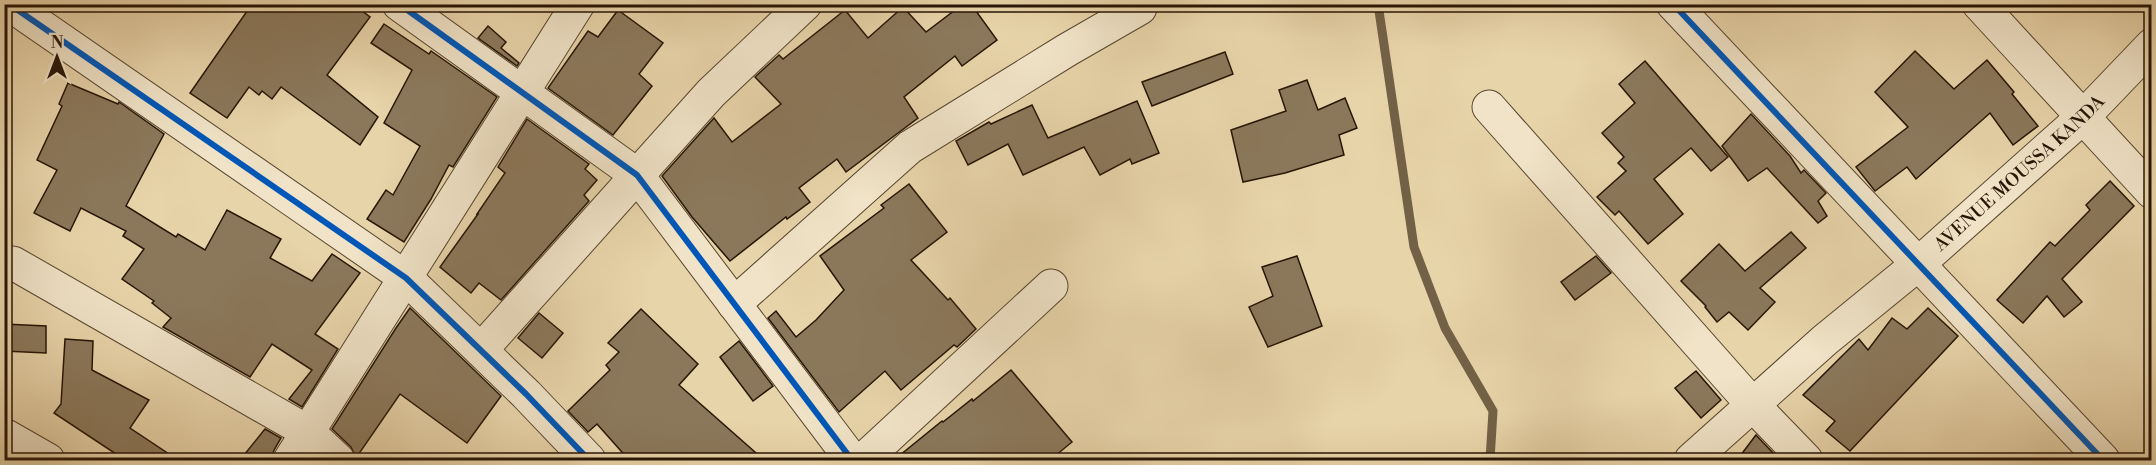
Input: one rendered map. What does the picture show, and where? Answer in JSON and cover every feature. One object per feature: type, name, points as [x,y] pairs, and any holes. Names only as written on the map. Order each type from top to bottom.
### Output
[{"type":"street","points":[[9,4],[406,278],[526,394],[589,460]]},
{"type":"street","points":[[399,4],[637,176],[852,460]]},
{"type":"street","points":[[290,460],[578,4]]},
{"type":"street","points":[[481,350],[711,93],[805,4]]},
{"type":"street","points":[[1673,4],[2103,460]]},
{"type":"street","points":[[1979,4],[2151,192]]},
{"type":"street","points":[[734,304],[910,147],[1067,50],[1140,8]]},
{"type":"street","name":"AVENUE MOUSSA KANDA","points":[[1691,460],[1825,340],[1917,265],[2083,117],[2151,45]]},
{"type":"street","points":[[1489,107],[1753,405],[1806,460]]},
{"type":"street","points":[[13,263],[308,432],[338,460]]},
{"type":"street","points":[[863,460],[1051,286]]},
{"type":"street","points":[[6,436],[48,460]]},
{"type":"building","points":[[252,4],[353,4],[370,17],[327,75],[378,117],[360,145],[281,87],[272,99],[262,91],[259,95],[249,87],[227,118],[190,93]]},
{"type":"building","points":[[963,4],[971,4],[997,40],[962,66],[955,56],[904,97],[918,118],[846,172],[837,159],[799,188],[810,202],[787,219],[786,217],[730,261],[692,217],[662,176],[714,118],[732,142],[781,104],[755,77],[779,55],[783,59],[845,10],[868,38],[903,7],[926,32]]},
{"type":"building","points":[[618,10],[663,43],[639,74],[652,86],[613,135],[548,88],[588,31],[598,37]]},
{"type":"building","points":[[384,24],[429,54],[431,51],[497,97],[453,167],[449,165],[404,242],[367,219],[386,190],[393,195],[420,146],[384,123],[412,70],[371,43]]},
{"type":"building","points":[[488,26],[506,42],[501,48],[519,63],[517,66],[478,38]]},
{"type":"building","points":[[1915,51],[1954,89],[1987,60],[2038,126],[2013,145],[1990,113],[1916,179],[1907,167],[1875,191],[1856,167],[1908,127],[1875,92]]},
{"type":"building","points":[[1225,52],[1233,74],[1152,106],[1142,82]]},
{"type":"building","points":[[1645,61],[1728,157],[1711,171],[1691,148],[1654,179],[1683,214],[1648,244],[1619,211],[1615,215],[1597,197],[1626,171],[1618,163],[1624,157],[1602,133],[1635,103],[1619,84]]},
{"type":"building","points":[[1307,80],[1318,110],[1345,98],[1357,128],[1339,135],[1344,155],[1285,173],[1243,182],[1231,130],[1286,111],[1279,90]]},
{"type":"building","points":[[68,83],[118,104],[119,102],[164,134],[126,206],[176,237],[178,234],[205,250],[227,210],[281,239],[270,258],[312,281],[332,254],[360,273],[315,334],[338,349],[302,407],[289,399],[312,370],[272,344],[250,377],[163,327],[171,318],[152,303],[154,301],[122,279],[144,249],[123,236],[126,231],[81,208],[70,231],[34,213],[57,170],[37,160],[62,106],[59,104]]},
{"type":"building","points":[[1137,101],[1159,153],[1132,164],[1130,159],[1100,175],[1084,147],[1023,175],[1008,144],[968,165],[956,141],[989,122],[991,124],[1032,105],[1048,138]]},
{"type":"building","points":[[1751,114],[1790,156],[1801,173],[1804,170],[1826,193],[1818,201],[1827,216],[1818,223],[1767,168],[1748,181],[1722,146]]},
{"type":"building","points":[[527,119],[589,164],[585,169],[597,180],[584,195],[589,201],[501,300],[479,283],[471,293],[440,267],[505,173],[498,167]]},
{"type":"building","points":[[2110,181],[2134,206],[2062,279],[2082,302],[2064,317],[2047,296],[2023,323],[1997,300],[2050,242],[2055,246],[2090,210],[2086,205]]},
{"type":"building","points":[[909,184],[947,232],[911,260],[948,300],[950,298],[976,329],[957,347],[954,345],[901,390],[885,371],[839,412],[768,318],[776,311],[796,337],[816,320],[844,290],[820,256],[884,208],[881,205]]},
{"type":"building","points":[[1791,232],[1806,248],[1760,288],[1775,302],[1748,330],[1729,312],[1717,322],[1706,306],[1681,281],[1719,244],[1745,271]]},
{"type":"building","points":[[1297,256],[1322,326],[1268,347],[1249,307],[1273,296],[1262,267]]},
{"type":"building","points":[[1596,256],[1611,273],[1575,300],[1561,282]]},
{"type":"building","points":[[410,308],[501,396],[467,443],[400,394],[356,458],[351,447],[332,429]]},
{"type":"building","points":[[1928,308],[1958,336],[1850,451],[1826,431],[1835,421],[1803,395],[1859,339],[1868,350],[1892,318],[1907,329]]},
{"type":"building","points":[[641,309],[698,364],[679,385],[764,460],[629,460],[597,424],[588,432],[568,411],[610,370],[606,365],[619,352],[608,343]]},
{"type":"building","points":[[539,313],[563,333],[542,358],[518,338]]},
{"type":"building","points":[[4,324],[46,326],[46,353],[4,351]]},
{"type":"building","points":[[65,339],[93,341],[92,370],[149,400],[130,428],[178,460],[125,460],[54,413],[61,404]]},
{"type":"building","points":[[739,341],[773,386],[753,401],[720,357]]},
{"type":"building","points":[[1011,370],[1072,442],[1050,460],[894,460],[942,421],[972,399],[973,401]]},
{"type":"building","points":[[1696,371],[1721,400],[1701,418],[1675,388]]},
{"type":"building","points":[[265,429],[281,438],[271,460],[240,460]]},
{"type":"building","points":[[1756,435],[1774,454],[1768,460],[1737,460]]},
{"type":"waterway","points":[[1378,4],[1414,247],[1445,328],[1493,411],[1490,460]]},
{"type":"cycle path","points":[[9,4],[406,278],[526,394],[589,460]]},
{"type":"cycle path","points":[[399,4],[637,175],[852,460]]},
{"type":"cycle path","points":[[1673,4],[2103,460]]}]
